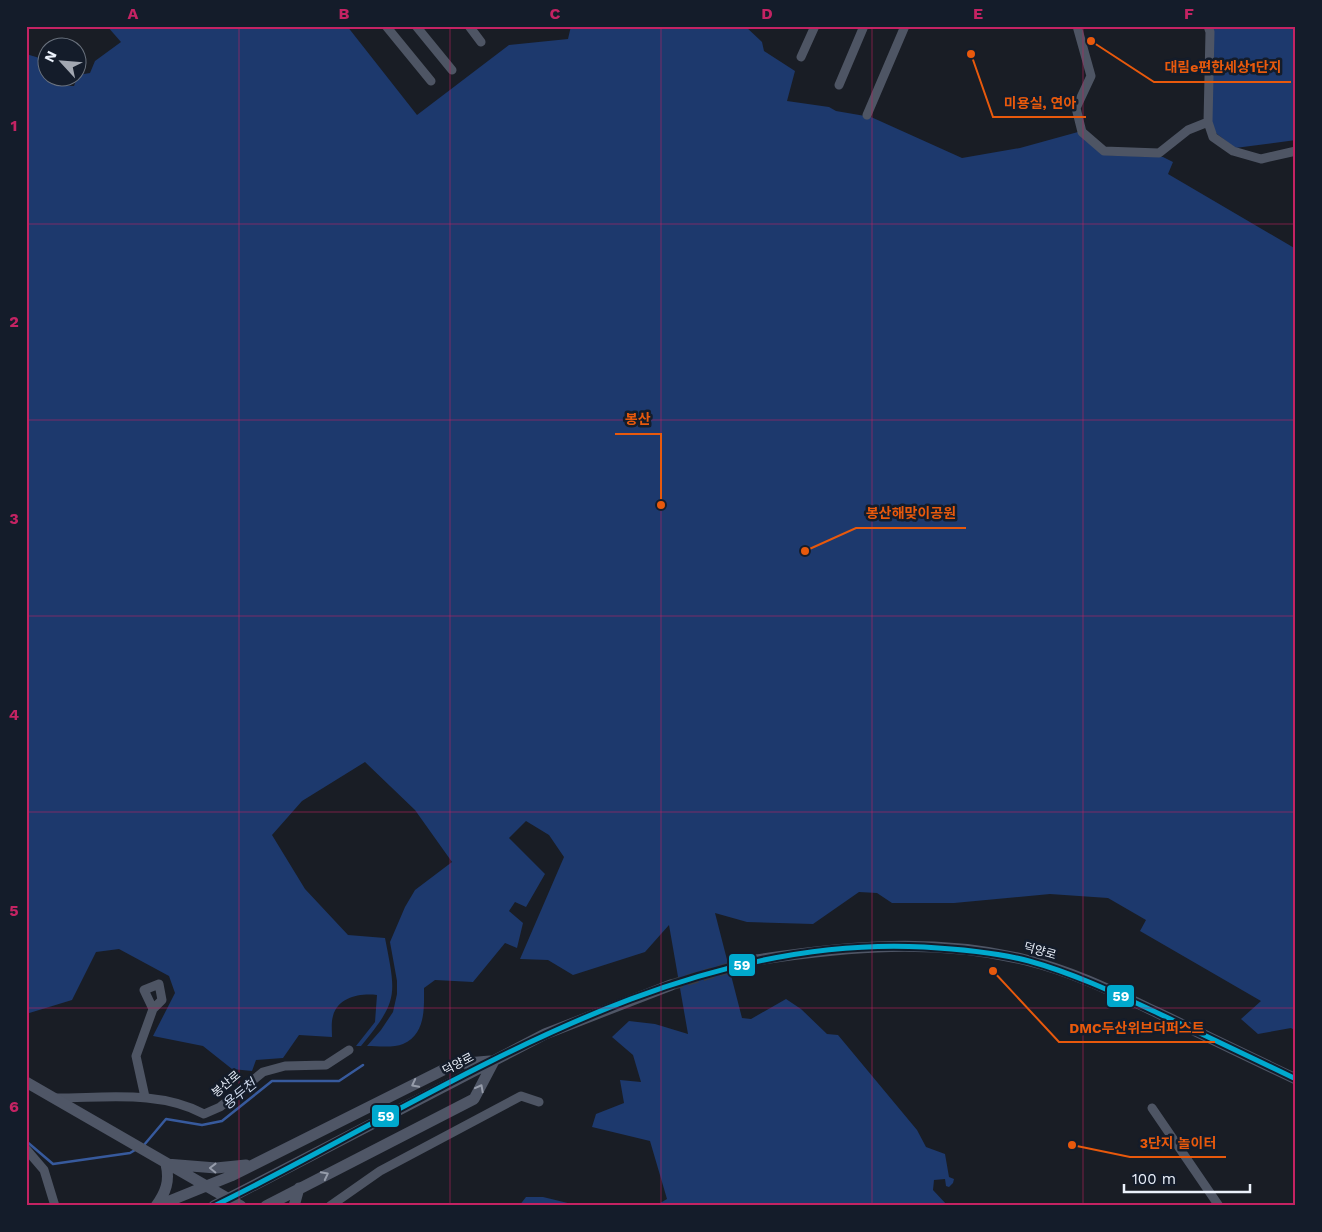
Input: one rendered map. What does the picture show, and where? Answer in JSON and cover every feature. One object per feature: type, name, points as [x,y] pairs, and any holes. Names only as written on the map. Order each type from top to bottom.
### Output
[{"type":"main road","name":"덕양로","points":[[756,960],[829,949],[889,945],[961,949],[1026,960],[1084,978],[1296,1079]]},
{"type":"main road","name":"덕양로","points":[[214,1206],[264,1182],[545,1034],[671,985]]},
{"type":"main road","points":[[156,1206],[208,1187],[455,1064],[494,1061]]},
{"type":"main road","points":[[266,1206],[474,1099],[494,1061]]},
{"type":"main road","name":"봉산로","points":[[26,1082],[57,1098],[166,1164]]},
{"type":"main road","points":[[166,1164],[229,1168],[259,1162]]},
{"type":"main road","points":[[166,1164],[241,1206]]},
{"type":"main road","points":[[156,1206],[168,1185],[169,1175],[166,1164]]},
{"type":"main road","points":[[294,1206],[299,1188]]},
{"type":"street","points":[[386,26],[431,81]]},
{"type":"street","points":[[416,26],[452,70]]},
{"type":"street","points":[[469,26],[481,42]]},
{"type":"street","points":[[801,57],[815,26]]},
{"type":"street","points":[[838,85],[864,26]]},
{"type":"street","points":[[867,115],[905,26]]},
{"type":"street","points":[[1077,26],[1091,76],[1076,108],[1082,132],[1104,151],[1159,153],[1188,130],[1208,122]]},
{"type":"street","points":[[1208,26],[1210,32],[1208,122],[1213,136],[1233,151],[1261,159],[1296,151]]},
{"type":"street","points":[[145,1097],[136,1056],[152,1009]]},
{"type":"street","name":"봉산로","points":[[57,1098],[145,1097],[189,1106],[204,1114],[220,1107],[263,1072],[285,1066],[326,1065],[349,1050]]},
{"type":"street","points":[[330,1206],[380,1171],[521,1096],[539,1102]]},
{"type":"street","points":[[1152,1108],[1219,1206]]},
{"type":"street","points":[[26,1149],[44,1170],[56,1206]]},
{"type":"shaded area","points":[[107,26],[347,26],[417,115],[509,45],[568,39],[571,26],[745,26],[762,42],[764,51],[795,71],[787,101],[829,107],[836,111],[871,117],[962,158],[1020,148],[1078,132],[1105,155],[1163,157],[1173,162],[1168,174],[1296,249],[1296,1031],[1291,1028],[1258,1034],[1241,1019],[1261,1001],[1140,931],[1146,920],[1108,898],[1050,894],[954,903],[892,903],[877,893],[859,892],[813,924],[747,922],[715,913],[742,1018],[751,1019],[786,999],[801,1009],[827,1034],[838,1035],[917,1130],[926,1147],[945,1154],[949,1177],[954,1179],[953,1183],[949,1187],[946,1186],[945,1179],[934,1180],[933,1190],[947,1205],[953,1206],[655,1206],[667,1199],[650,1141],[592,1127],[596,1114],[624,1103],[620,1080],[641,1082],[633,1055],[612,1037],[629,1021],[655,1024],[688,1034],[669,925],[645,952],[573,975],[548,960],[520,959],[564,857],[549,835],[526,821],[509,838],[545,874],[526,907],[515,902],[509,911],[523,923],[517,948],[505,943],[473,982],[435,980],[424,988],[422,1020],[420,1027],[411,1040],[395,1046],[367,1046],[393,1012],[397,994],[397,981],[390,942],[405,907],[415,890],[452,862],[415,810],[365,762],[302,801],[272,835],[305,889],[348,935],[385,938],[391,972],[391,996],[382,1018],[361,1046],[356,1046],[375,1022],[377,995],[357,996],[340,1004],[332,1018],[332,1037],[299,1035],[283,1058],[256,1060],[252,1071],[232,1069],[203,1046],[153,1036],[175,993],[169,976],[119,949],[96,952],[72,1000],[26,1014],[26,54],[38,58],[38,88],[88,88],[88,73],[90,73],[95,61],[121,42]]},
{"type":"shaded area","points":[[1208,26],[1296,26],[1296,140],[1235,148],[1217,134],[1208,122]]},
{"type":"shaded area","points":[[526,1197],[543,1197],[580,1206],[519,1206]]},
{"type":"waterway","name":"용두천","points":[[144,1145],[166,1119],[202,1125],[222,1121],[272,1081],[339,1081],[363,1065]]},
{"type":"waterway","name":"용두천","points":[[26,1141],[53,1164],[130,1153],[135,1150]]},
{"type":"tunnel","points":[[671,985],[756,960]]},
{"type":"transit line","name":"59","points":[[214,1206],[468,1072],[556,1030],[644,994],[735,966],[828,950],[924,947],[977,951],[1029,961],[1064,972],[1114,993],[1296,1079]]},
{"type":"place","name":"대림e편한세상1단지","points":[[1091,41]]},
{"type":"place","name":"미용실, 연아","points":[[971,54]]},
{"type":"place","name":"봉산","points":[[661,505]]},
{"type":"place","name":"봉산해맞이공원","points":[[805,551]]},
{"type":"place","name":"DMC두산위브더퍼스트","points":[[993,971]]},
{"type":"place","name":"3단지 놀이터","points":[[1072,1145]]}]
